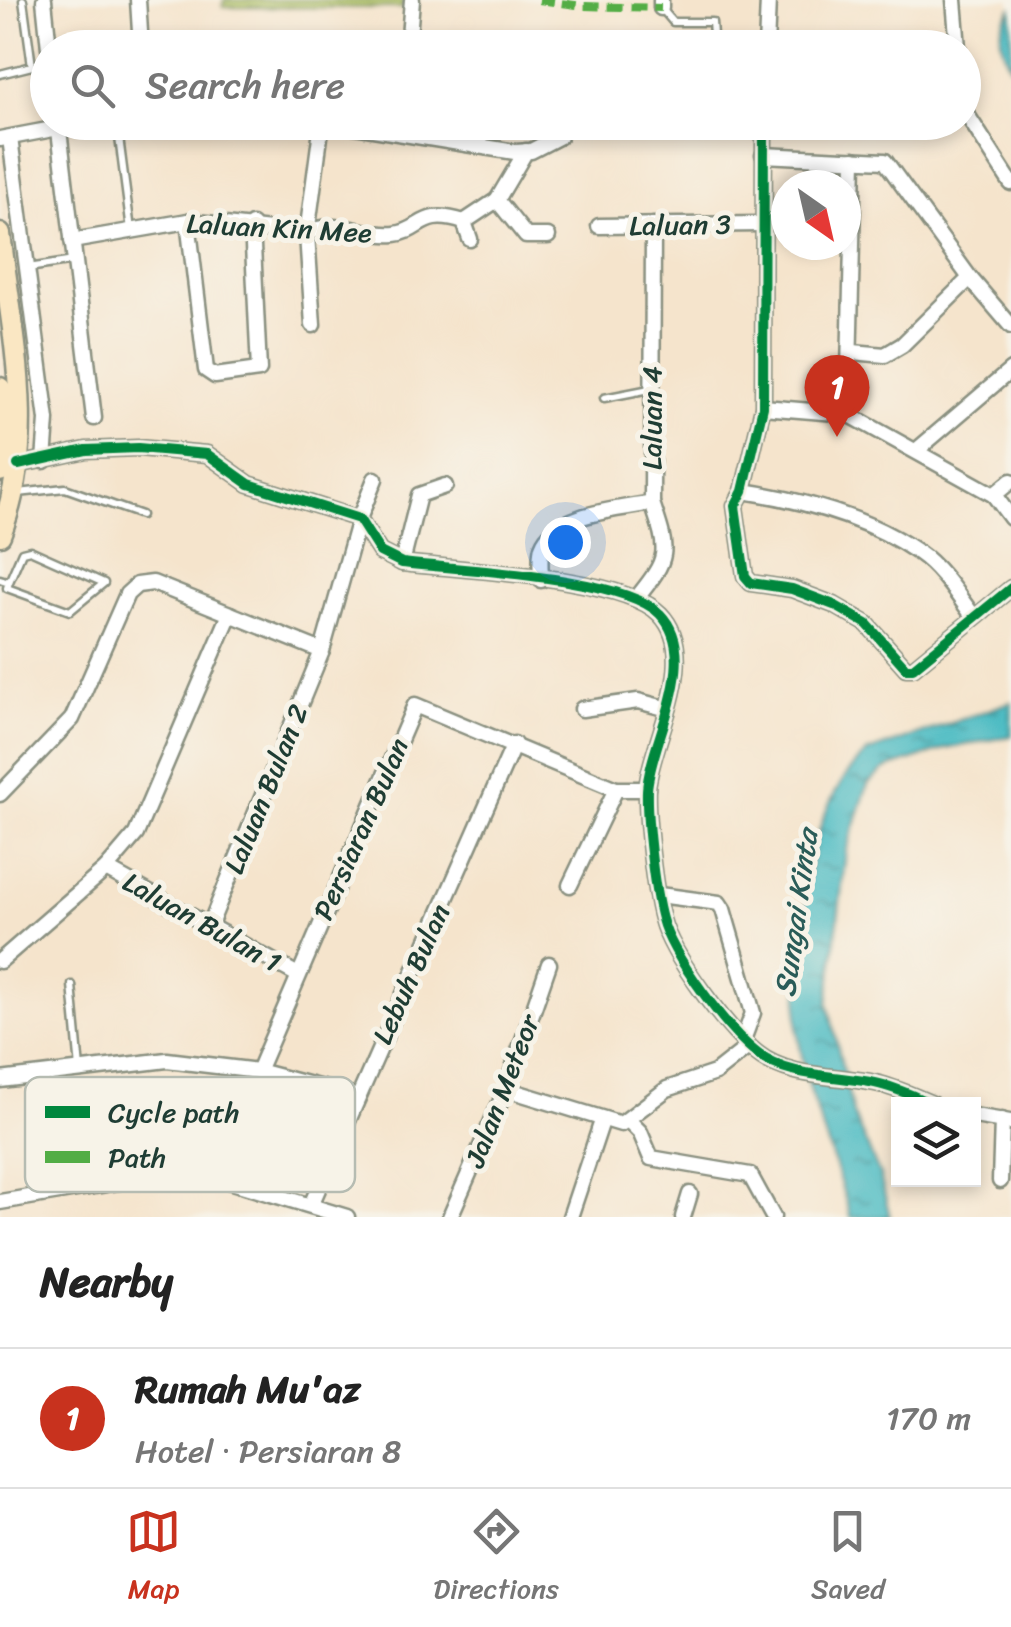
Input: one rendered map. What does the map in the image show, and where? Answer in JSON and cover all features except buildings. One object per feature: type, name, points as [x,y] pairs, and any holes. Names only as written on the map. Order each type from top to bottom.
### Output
[{"type":"main road","points":[[0,234],[19,387],[0,535]]},
{"type":"main road","points":[[0,388],[9,468]]},
{"type":"street","points":[[44,0],[47,30]]},
{"type":"street","points":[[138,0],[140,30]]},
{"type":"street","points":[[410,30],[412,0]]},
{"type":"street","points":[[767,30],[768,0]]},
{"type":"street","points":[[954,0],[956,30]]},
{"type":"street","points":[[30,133],[5,139],[47,420],[44,460]]},
{"type":"street","points":[[981,136],[1011,183]]},
{"type":"street","points":[[60,140],[94,418]]},
{"type":"street","points":[[313,325],[307,234],[323,140]]},
{"type":"street","points":[[467,140],[526,151],[551,140]]},
{"type":"street","points":[[763,140],[763,407],[744,491],[735,506],[745,576],[752,583],[792,589],[834,604],[868,624],[906,668],[913,668],[1011,588]]},
{"type":"street","points":[[470,239],[464,222],[497,200],[526,151]]},
{"type":"street","points":[[763,155],[885,161],[970,278],[1011,326]]},
{"type":"street","points":[[848,414],[853,352],[854,159]]},
{"type":"street","points":[[497,200],[526,236],[548,236]]},
{"type":"street","name":"Laluan Kin Mee","points":[[72,241],[188,221],[307,234],[321,225],[397,234],[430,217],[464,222]]},
{"type":"street","points":[[188,221],[206,370],[216,376],[260,370],[252,225]]},
{"type":"street","name":"Laluan 3","points":[[599,226],[762,224]]},
{"type":"street","name":"Laluan 4","points":[[636,599],[665,561],[666,544],[652,503],[654,225]]},
{"type":"street","points":[[853,352],[885,355],[902,345],[970,278]]},
{"type":"street","points":[[917,450],[1011,370]]},
{"type":"street","points":[[763,407],[848,414],[994,495],[1011,518]]},
{"type":"street","points":[[9,468],[86,450],[138,448],[207,454],[249,484],[359,519],[380,552],[402,563],[600,586],[636,599],[660,614],[676,644],[668,709],[647,788],[662,918],[674,948],[745,1043],[788,1068],[874,1083],[913,1097]]},
{"type":"street","name":"Laluan Bulan 2","points":[[209,927],[322,651],[359,519],[375,479]]},
{"type":"street","points":[[994,495],[1011,481]]},
{"type":"street","points":[[402,563],[419,495],[445,486]]},
{"type":"street","points":[[744,491],[819,507],[921,554],[974,618]]},
{"type":"street","points":[[541,580],[541,550],[550,536],[568,524],[652,503]]},
{"type":"street","points":[[0,794],[72,719],[128,594],[137,584],[153,583],[322,651]]},
{"type":"street","points":[[0,961],[106,870],[136,834],[230,614]]},
{"type":"street","points":[[582,709],[638,701],[668,709]]},
{"type":"street","name":"Persiaran Bulan","points":[[258,1071],[415,706],[616,789],[647,788]]},
{"type":"street","name":"Lebuh Bulan","points":[[356,1097],[514,744]]},
{"type":"street","points":[[570,885],[616,789]]},
{"type":"street","name":"Laluan Bulan 1","points":[[106,870],[298,975]]},
{"type":"street","points":[[630,1122],[668,1089],[715,1073],[745,1043],[753,1013],[723,909],[719,904],[659,895]]},
{"type":"street","name":"Jalan Meteor","points":[[450,1217],[506,1089],[549,964]]},
{"type":"street","points":[[27,1077],[167,1060],[281,1077]]},
{"type":"street","points":[[0,1080],[25,1077]]},
{"type":"street","points":[[506,1089],[602,1121],[630,1122],[640,1132],[651,1158],[750,1175],[774,1217]]},
{"type":"street","points":[[981,1117],[1007,1121],[1000,1181]]},
{"type":"street","points":[[570,1217],[602,1121]]},
{"type":"street","points":[[0,1202],[60,1192]]},
{"type":"street","points":[[267,1192],[348,1217]]},
{"type":"street","name":"Lebuh Bulan","points":[[311,1205],[316,1192]]},
{"type":"street","points":[[683,1217],[690,1194]]},
{"type":"lane","points":[[23,0],[30,51]]},
{"type":"lane","points":[[661,4],[674,22],[712,22],[713,30]]},
{"type":"lane","points":[[0,74],[30,66]]},
{"type":"lane","points":[[119,140],[132,231]]},
{"type":"lane","points":[[27,268],[74,262]]},
{"type":"lane","points":[[604,398],[650,389]]},
{"type":"lane","points":[[6,498],[64,488],[140,515]]},
{"type":"lane","points":[[30,550],[104,583],[70,611],[7,588],[10,582],[22,552],[30,550]]},
{"type":"lane","points":[[0,580],[10,582]]},
{"type":"lane","points":[[72,985],[80,1071]]},
{"type":"green space","points":[[224,0],[403,0],[403,8],[223,7]]},
{"type":"water","points":[[1011,9],[1011,68],[1001,38]]},
{"type":"water","name":"Sungai Kinta","points":[[1011,702],[1011,736],[945,749],[885,769],[868,784],[846,852],[828,1004],[853,1114],[880,1175],[890,1217],[850,1217],[807,1080],[798,1033],[805,908],[822,823],[848,773],[868,752]]},
{"type":"marked path","points":[[539,0],[583,6],[661,8]]},
{"type":"cycle path","points":[[764,140],[763,407],[743,491],[735,506],[745,576],[751,583],[792,589],[834,605],[867,624],[906,668],[913,668],[1011,588]]},
{"type":"cycle path","points":[[18,465],[86,450],[138,448],[207,454],[249,484],[359,519],[380,552],[402,563],[577,583],[641,601],[660,614],[672,632],[677,653],[676,676],[650,770],[647,803],[651,854],[667,934],[702,991],[746,1043],[770,1062],[798,1072],[882,1085],[916,1097]]},
{"type":"place","name":"Rumah Mu'az","points":[[837,437]]}]
